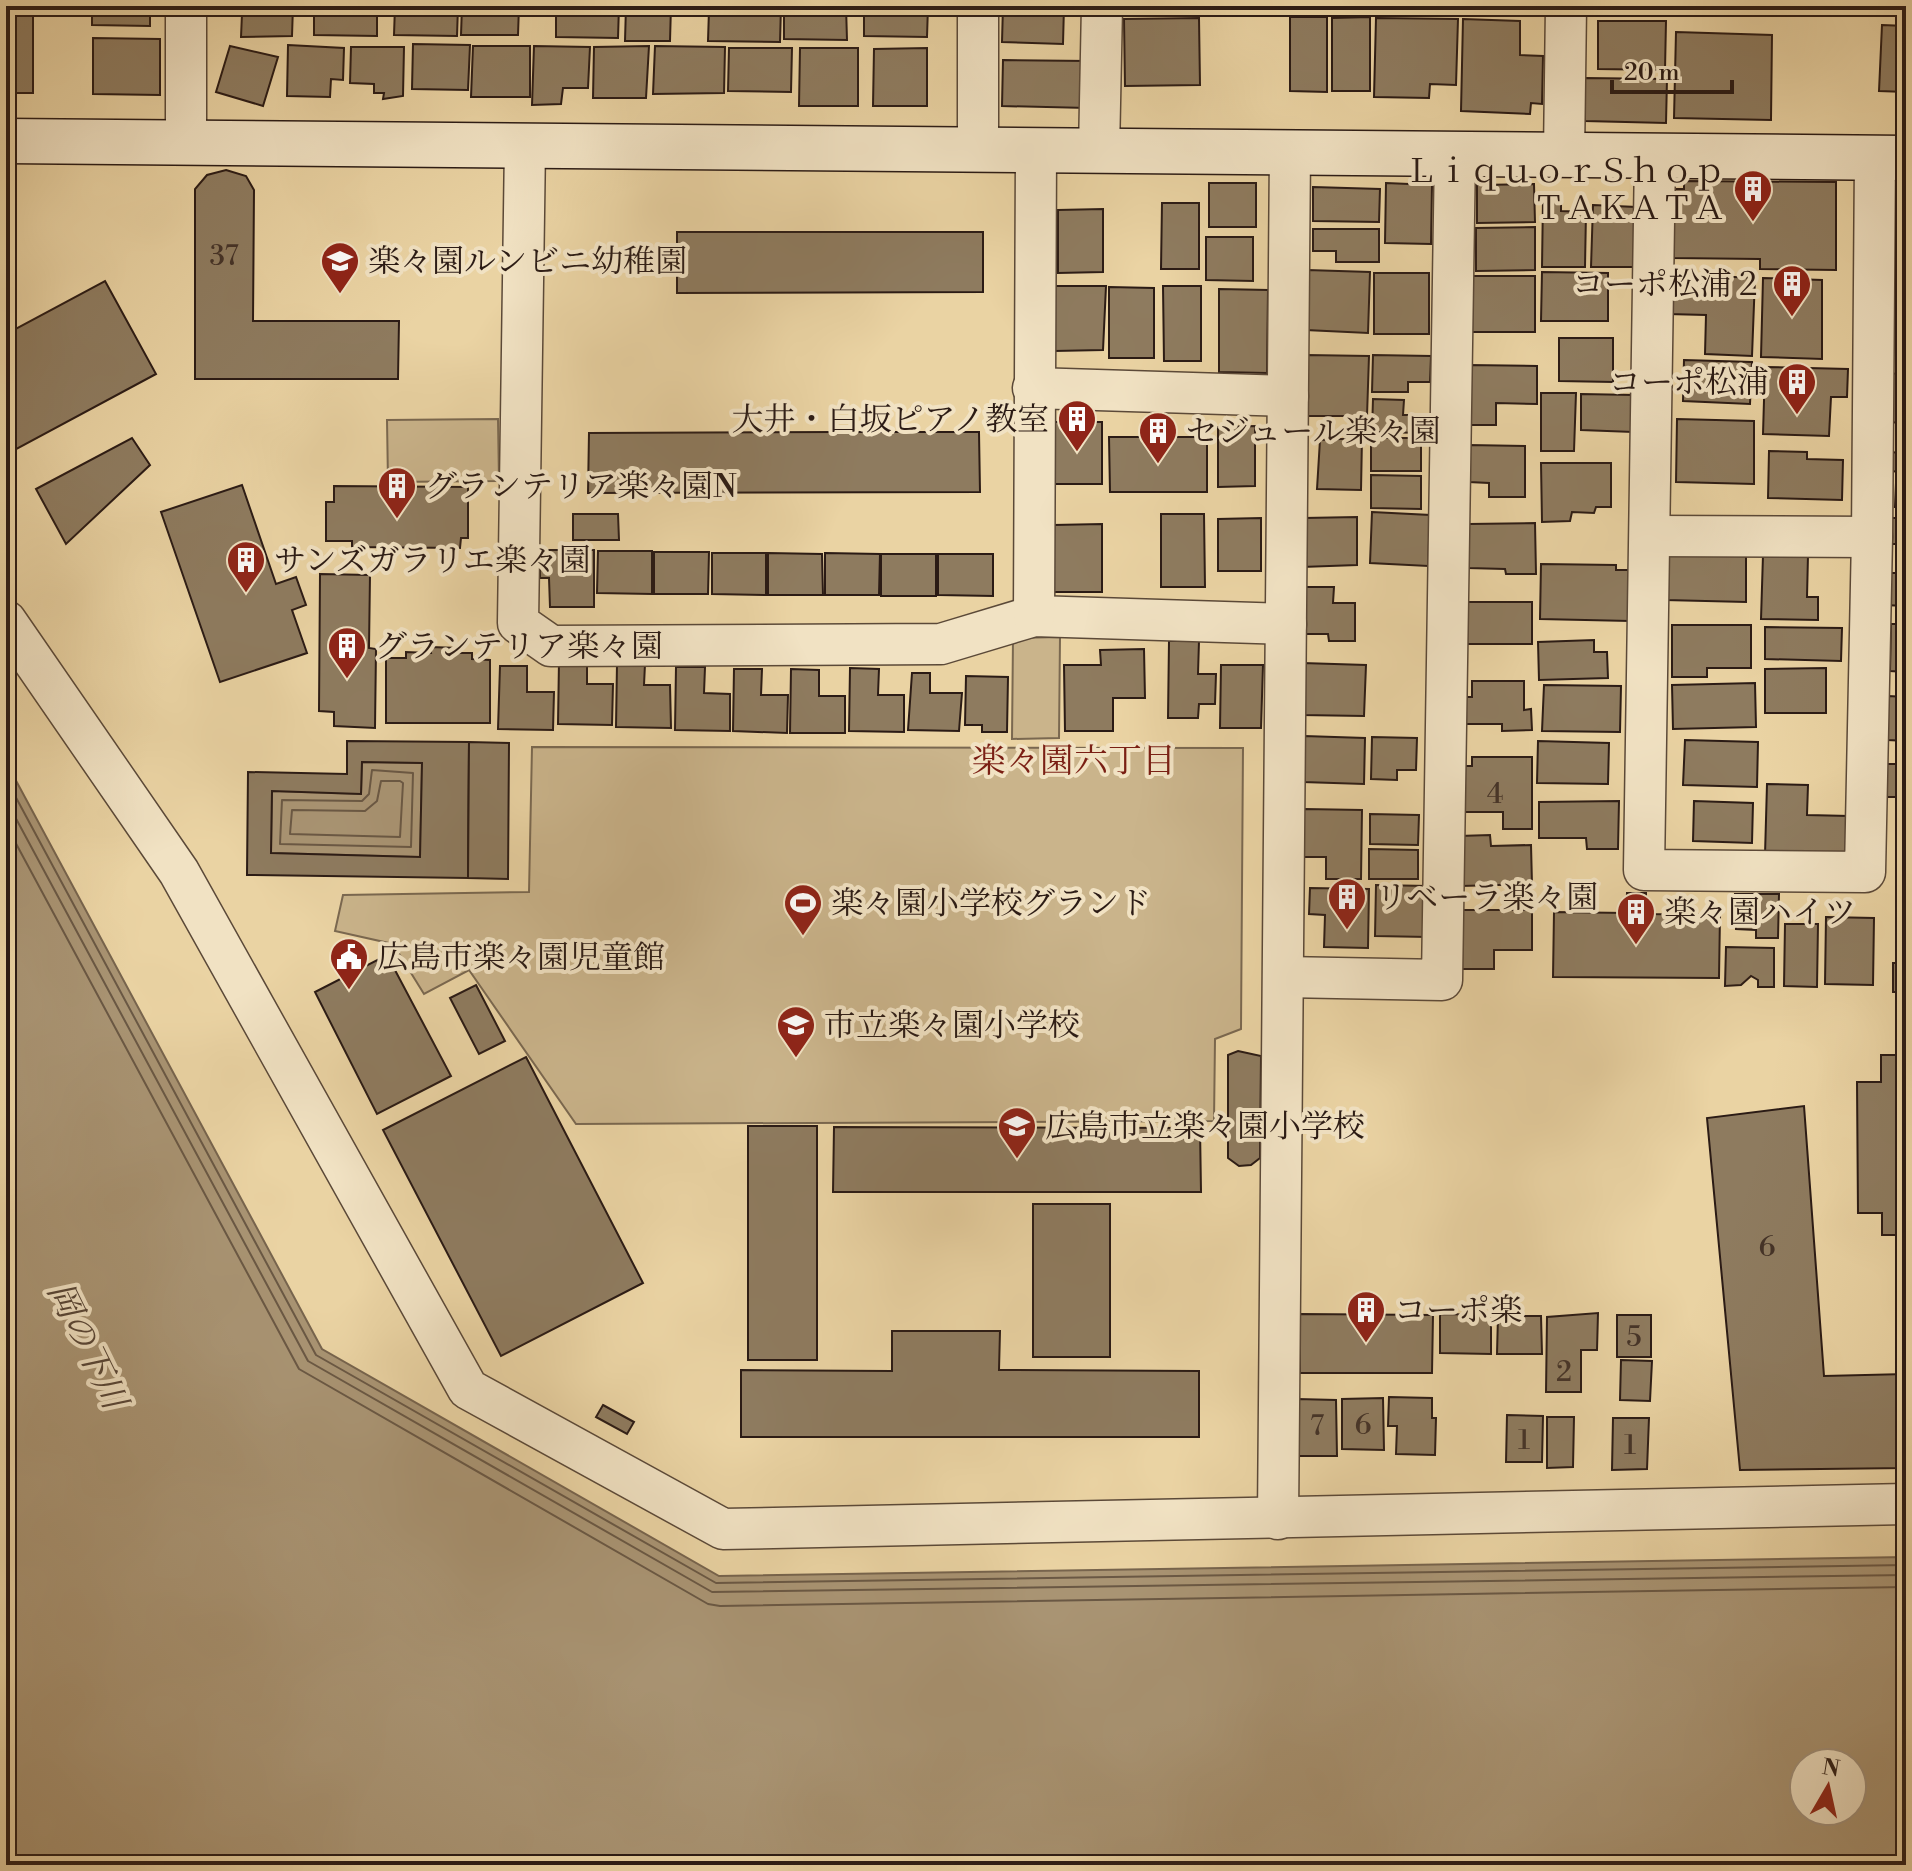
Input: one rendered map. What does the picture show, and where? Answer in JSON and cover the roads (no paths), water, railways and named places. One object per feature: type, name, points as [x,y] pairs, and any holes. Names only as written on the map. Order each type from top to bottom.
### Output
[{"type":"street","points":[[186,6],[186,142]]},
{"type":"street","points":[[978,6],[978,149]]},
{"type":"street","points":[[1099,151],[1102,6]]},
{"type":"street","points":[[1564,154],[1566,6]]},
{"type":"street","points":[[6,141],[1890,158],[1872,537],[1865,872],[1644,870],[1655,156]]},
{"type":"street","points":[[525,145],[518,623],[551,646],[941,644],[1034,616],[1286,624]]},
{"type":"street","points":[[1034,616],[1036,150]]},
{"type":"street","points":[[1278,1519],[1290,151]]},
{"type":"street","points":[[1284,977],[1442,980],[1455,153]]},
{"type":"street","points":[[1033,388],[1288,396]]},
{"type":"street","points":[[1651,536],[1872,537]]},
{"type":"street","points":[[6,621],[179,872],[468,1389],[723,1529],[1906,1504]]},
{"type":"water","name":"岡の下川","points":[[6,762],[322,1349],[719,1576],[1906,1557],[1906,1865],[6,1865]]},
{"type":"water","points":[[362,762],[422,763],[420,857],[271,853],[272,791],[361,794]]},
{"type":"place","name":"ＬｉｑｕｏｒＳｈｏｐ ＴＡＫＡＴＡ","points":[[1753,223]]},
{"type":"place","name":"楽々園ルンビニ幼稚園","points":[[340,295]]},
{"type":"place","name":"コーポ松浦２","points":[[1792,318]]},
{"type":"place","name":"コーポ松浦","points":[[1797,416]]},
{"type":"place","name":"大井・白坂ピアノ教室","points":[[1077,453]]},
{"type":"place","name":"セジュール楽々園","points":[[1158,465]]},
{"type":"place","name":"グランテリア楽々園N","points":[[397,520]]},
{"type":"place","name":"サンズガラリエ楽々園","points":[[246,594]]},
{"type":"place","name":"グランテリア楽々園","points":[[347,680]]},
{"type":"place","name":"リベーラ楽々園","points":[[1347,931]]},
{"type":"place","name":"楽々園小学校グランド","points":[[803,937]]},
{"type":"place","name":"楽々園ハイツ","points":[[1636,946]]},
{"type":"place","name":"広島市楽々園児童館","points":[[349,991]]},
{"type":"place","name":"市立楽々園小学校","points":[[796,1059]]},
{"type":"place","name":"広島市立楽々園小学校","points":[[1017,1160]]},
{"type":"place","name":"コーポ楽","points":[[1366,1344]]},
{"type":"district","name":"楽々園六丁目","points":[[1074,760]]}]
